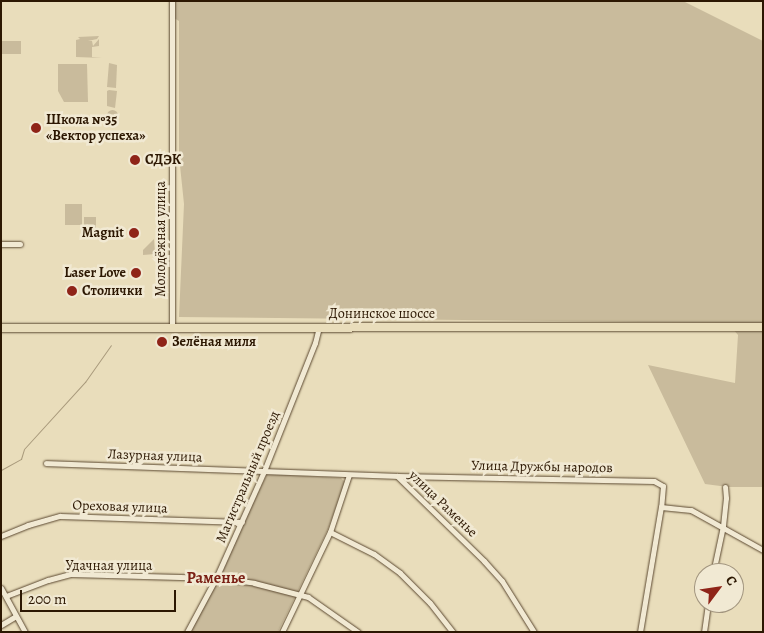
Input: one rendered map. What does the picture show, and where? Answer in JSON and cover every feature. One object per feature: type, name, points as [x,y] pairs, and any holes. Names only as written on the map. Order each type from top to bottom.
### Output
[{"type":"main road","name":"Донинское шоссе","points":[[1,328],[763,327]]},
{"type":"street","name":"Молодёжная улица","points":[[172,1],[172,327]]},
{"type":"street","points":[[1,244],[20,244]]},
{"type":"street","name":"Магистральный проезд","points":[[187,632],[216,578],[242,522],[315,344],[319,327]]},
{"type":"street","name":"Лазурная улица","points":[[46,463],[264,471]]},
{"type":"street","name":"улица Раменье","points":[[264,471],[397,476],[490,567],[517,602],[534,632]]},
{"type":"street","points":[[282,632],[301,596],[330,532],[349,475]]},
{"type":"street","name":"Улица Дружбы народов","points":[[397,476],[654,481],[663,486],[640,632]]},
{"type":"street","points":[[715,563],[723,526],[726,498],[725,487]]},
{"type":"street","points":[[661,508],[691,510],[723,526],[763,550]]},
{"type":"street","name":"Ореховая улица","points":[[1,536],[28,525],[60,516],[242,522]]},
{"type":"street","points":[[330,532],[374,554],[400,573],[430,603],[453,632]]},
{"type":"street","name":"Удачная улица","points":[[6,596],[48,580],[71,574],[216,578],[254,583],[308,597],[358,632]]},
{"type":"street","points":[[1,588],[25,632]]},
{"type":"street","points":[[704,632],[707,613]]},
{"type":"street","points":[[1,624],[16,616]]},
{"type":"shaded area","points":[[174,1],[683,1],[763,41],[763,487],[728,487],[705,484],[648,365],[735,383],[738,335],[728,323],[179,317],[184,204],[179,156],[179,21],[174,18]]},
{"type":"shaded area","points":[[99,36],[97,39],[88,41],[92,41],[93,46],[99,39],[99,46],[92,47],[92,57],[102,58],[76,57],[76,40],[80,39],[78,37]]},
{"type":"shaded area","points":[[1,41],[21,41],[21,54],[1,54]]},
{"type":"shaded area","points":[[109,63],[117,65],[116,88],[107,87]]},
{"type":"shaded area","points":[[58,64],[87,64],[88,102],[64,102],[58,91]]},
{"type":"shaded area","points":[[107,91],[117,91],[115,108],[107,106]]},
{"type":"shaded area","points":[[112,109],[118,115],[112,121],[106,115]]},
{"type":"shaded area","points":[[65,204],[82,204],[82,225],[65,225]]},
{"type":"shaded area","points":[[84,217],[96,217],[96,238],[84,238]]},
{"type":"shaded area","points":[[154,239],[155,254],[143,255],[143,250]]},
{"type":"shaded area","points":[[267,474],[341,478],[345,482],[328,529],[278,632],[191,632]]},
{"type":"waterway","points":[[1,470],[21,459],[24,449],[85,382],[111,345]]},
{"type":"place","name":"Школа №35 «Вектор успеха»","points":[[36,128]]},
{"type":"place","name":"СДЭК","points":[[135,160]]},
{"type":"place","name":"Magnit","points":[[134,233]]},
{"type":"place","name":"Laser Love","points":[[136,273]]},
{"type":"place","name":"Столички","points":[[72,291]]},
{"type":"place","name":"Зелёная миля","points":[[162,342]]},
{"type":"district","name":"Раменье","points":[[216,578]]}]
